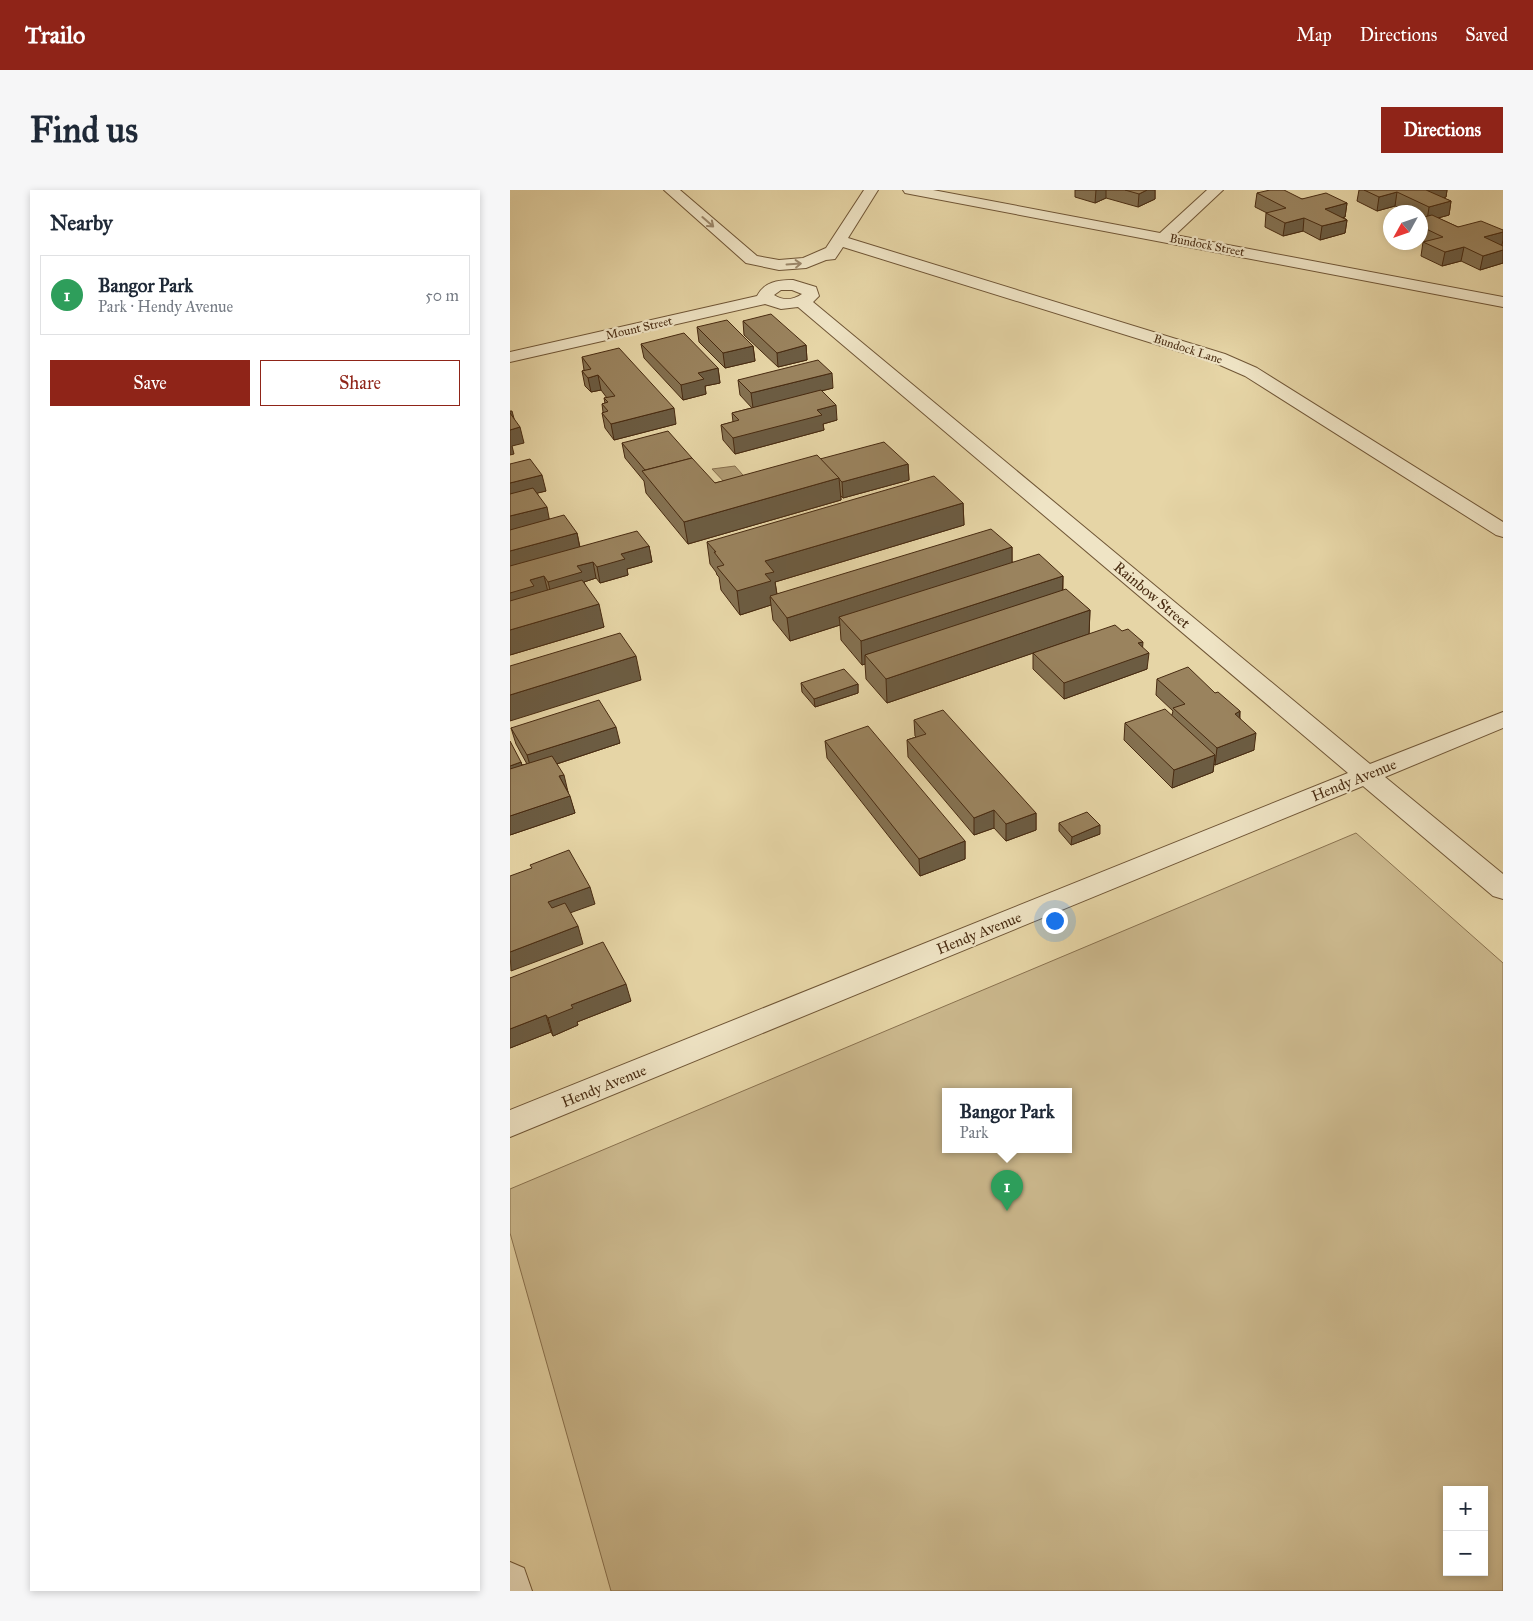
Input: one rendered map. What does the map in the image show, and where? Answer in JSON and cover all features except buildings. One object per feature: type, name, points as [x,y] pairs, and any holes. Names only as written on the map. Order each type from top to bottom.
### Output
[{"type":"street","points":[[671,190],[752,260],[779,265],[806,263],[837,246]]},
{"type":"street","points":[[801,294],[808,279],[837,246],[871,190]]},
{"type":"street","name":"Bundock Street","points":[[910,190],[1503,302]]},
{"type":"street","points":[[1164,237],[1216,190]]},
{"type":"street","name":"Bundock Lane","points":[[837,246],[1227,362],[1251,372],[1503,531]]},
{"type":"street","name":"Mount Street","points":[[510,358],[767,299],[782,304],[801,294]]},
{"type":"street","name":"Rainbow Street","points":[[801,294],[1366,775],[1503,889]]},
{"type":"street","name":"Hendy Avenue","points":[[510,1124],[1503,719]]},
{"type":"street","points":[[510,1582],[512,1591]]},
{"type":"shaded area","points":[[735,466],[749,482],[728,486],[712,469]]},
{"type":"shaded area","points":[[1356,833],[1503,963],[1503,1591],[611,1591],[510,1233],[510,1189]]},
{"type":"place","name":"Bangor Park","points":[[1007,1211]]}]
